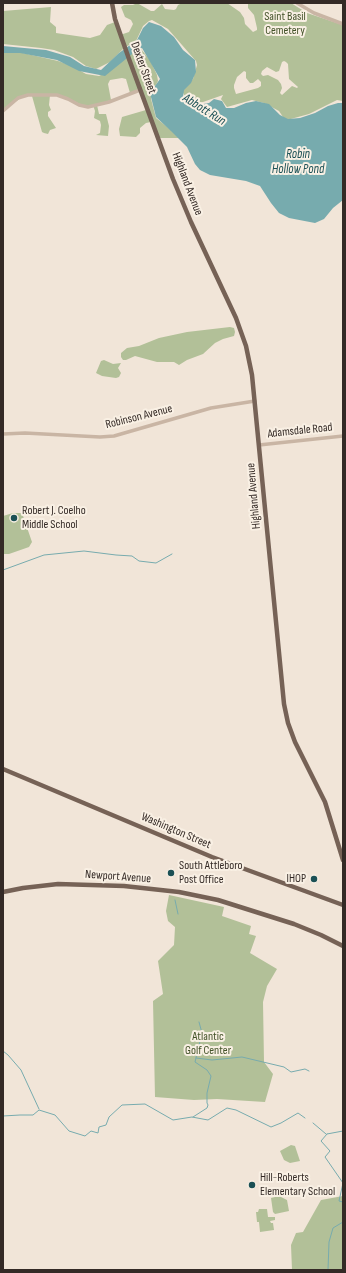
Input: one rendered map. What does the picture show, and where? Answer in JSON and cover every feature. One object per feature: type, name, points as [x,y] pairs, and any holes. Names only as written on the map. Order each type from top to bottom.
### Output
[{"type":"main road","name":"Dexter Street","points":[[112,3],[124,46],[158,138]]},
{"type":"main road","name":"Highland Avenue","points":[[158,138],[187,215],[241,329],[250,360],[285,709],[295,742],[325,802],[343,860]]},
{"type":"main road","name":"Washington Street","points":[[3,769],[212,858],[343,905]]},
{"type":"main road","name":"Newport Avenue","points":[[3,892],[32,886],[58,884],[124,886],[179,892],[218,900],[294,924],[343,946]]},
{"type":"street","points":[[297,3],[314,13],[343,24]]},
{"type":"street","points":[[3,111],[18,98],[28,95],[57,95],[79,105],[88,106],[108,102],[140,90]]},
{"type":"street","name":"Robinson Avenue","points":[[3,434],[25,433],[100,437],[114,436],[210,408],[255,400]]},
{"type":"street","name":"Adamsdale Road","points":[[259,445],[343,436]]},
{"type":"green space","name":"Saint Basil Cemetery","points":[[137,3],[151,11],[154,11],[162,4],[165,9],[174,10],[182,3],[227,3],[240,12],[244,18],[245,24],[253,32],[257,30],[257,28],[254,15],[248,8],[248,3],[291,3],[307,13],[343,25],[343,101],[337,100],[309,114],[287,120],[285,120],[279,111],[264,103],[252,100],[227,107],[221,99],[223,95],[203,102],[189,103],[182,91],[186,84],[193,79],[197,65],[196,61],[168,29],[152,20],[143,26],[136,41],[124,48],[110,62],[96,69],[86,66],[73,57],[54,50],[3,44],[3,11],[51,7],[50,22],[56,27],[56,33],[90,38],[100,35],[107,25],[115,22],[120,35],[129,32],[133,24],[131,20],[125,17],[121,7],[124,5],[133,5]],"holes":[[[284,61],[288,64],[289,79],[298,87],[292,86],[282,95],[280,93],[282,88],[281,84],[278,80],[268,75],[263,76],[261,74],[267,67],[276,72],[279,71],[282,62]],[[244,71],[246,72],[246,78],[250,83],[253,83],[258,79],[261,82],[261,86],[236,94],[234,85],[237,77]]]},
{"type":"green space","points":[[138,48],[141,49],[150,60],[157,75],[158,81],[151,90],[151,99],[156,118],[181,138],[156,138],[151,122],[146,123],[140,128],[140,133],[136,137],[120,136],[119,129],[122,117],[146,110],[139,90],[130,93],[126,79],[122,78],[110,80],[108,84],[111,100],[97,105],[99,114],[106,114],[109,126],[108,136],[96,135],[100,133],[101,125],[100,121],[94,118],[95,111],[93,105],[86,107],[65,97],[50,95],[49,105],[51,110],[48,112],[48,116],[56,128],[50,130],[48,134],[42,132],[32,96],[24,96],[3,110],[3,52],[23,53],[58,61],[72,66],[86,74],[99,76],[109,71]]},
{"type":"green space","points":[[230,327],[234,328],[234,336],[215,343],[203,354],[187,360],[179,365],[174,362],[157,362],[135,356],[126,360],[123,360],[121,357],[121,353],[127,348],[139,346],[159,338],[187,332]]},
{"type":"green space","points":[[104,360],[113,364],[121,363],[118,368],[121,373],[119,377],[102,376],[96,373],[101,361]]},
{"type":"green space","points":[[13,513],[22,513],[32,542],[29,547],[9,554],[3,554],[3,516]]},
{"type":"green space","name":"Atlantic Golf Center","points":[[169,895],[224,907],[222,916],[251,926],[249,934],[256,936],[250,953],[277,969],[267,986],[263,1002],[264,1062],[273,1074],[265,1102],[217,1099],[194,1100],[155,1097],[153,1001],[163,994],[158,961],[174,945],[175,927],[168,921],[166,911]]},
{"type":"green space","points":[[291,1145],[295,1146],[300,1161],[290,1163],[284,1160],[280,1151]]},
{"type":"green space","points":[[279,1196],[287,1200],[289,1211],[275,1214],[273,1212],[271,1198]]},
{"type":"green space","points":[[343,1196],[343,1270],[292,1270],[291,1245],[296,1233],[303,1232],[321,1200]]},
{"type":"green space","points":[[259,1209],[267,1209],[268,1217],[275,1217],[275,1220],[270,1221],[273,1223],[274,1230],[260,1232],[256,1212],[258,1212]]},
{"type":"water","name":"Robin Hollow Pond","points":[[149,22],[161,26],[174,37],[183,50],[195,60],[196,72],[191,83],[184,90],[183,97],[189,103],[198,105],[209,103],[214,99],[222,101],[226,108],[234,108],[256,101],[269,104],[280,115],[288,119],[300,118],[315,113],[328,106],[343,103],[343,200],[333,208],[324,219],[315,223],[289,218],[279,213],[260,186],[246,181],[210,175],[200,170],[195,164],[187,147],[156,117],[150,93],[160,79],[142,48],[137,50],[105,76],[79,71],[57,60],[20,53],[3,53],[3,46],[46,50],[70,57],[84,66],[101,70],[119,53],[137,40],[143,28]]},
{"type":"waterway","points":[[3,570],[44,555],[84,551],[132,556],[139,561],[156,563],[172,554]]},
{"type":"waterway","points":[[175,900],[178,914]]},
{"type":"waterway","points":[[193,1117],[207,1108],[207,1093],[211,1076],[207,1070],[195,1062],[202,1033],[199,1022]]},
{"type":"waterway","points":[[3,1051],[21,1070],[39,1109]]},
{"type":"waterway","points":[[196,1058],[212,1060],[242,1057],[284,1067],[291,1072],[305,1069],[309,1071]]},
{"type":"waterway","points":[[3,1116],[33,1115],[39,1110],[55,1115],[69,1131],[85,1136],[91,1131],[98,1133],[99,1127],[106,1125],[109,1117],[122,1105],[145,1104],[173,1120],[192,1117],[208,1120],[227,1108],[236,1110],[271,1127],[298,1113],[305,1118]]},
{"type":"waterway","points":[[313,1123],[326,1134]]},
{"type":"waterway","points":[[327,1134],[343,1131]]},
{"type":"waterway","points":[[327,1134],[321,1141],[330,1151],[325,1157],[343,1183],[339,1201],[343,1202]]},
{"type":"waterway","points":[[328,1270],[329,1242],[333,1228],[343,1222]]},
{"type":"place","name":"Robert J. Coelho Middle School","points":[[14,518]]},
{"type":"place","name":"South Attleboro Post Office","points":[[171,873]]},
{"type":"place","name":"IHOP","points":[[314,879]]},
{"type":"place","name":"Hill-Roberts Elementary School","points":[[252,1185]]},
{"type":"water label","name":"Abbott Run","points":[[204,110]]}]
